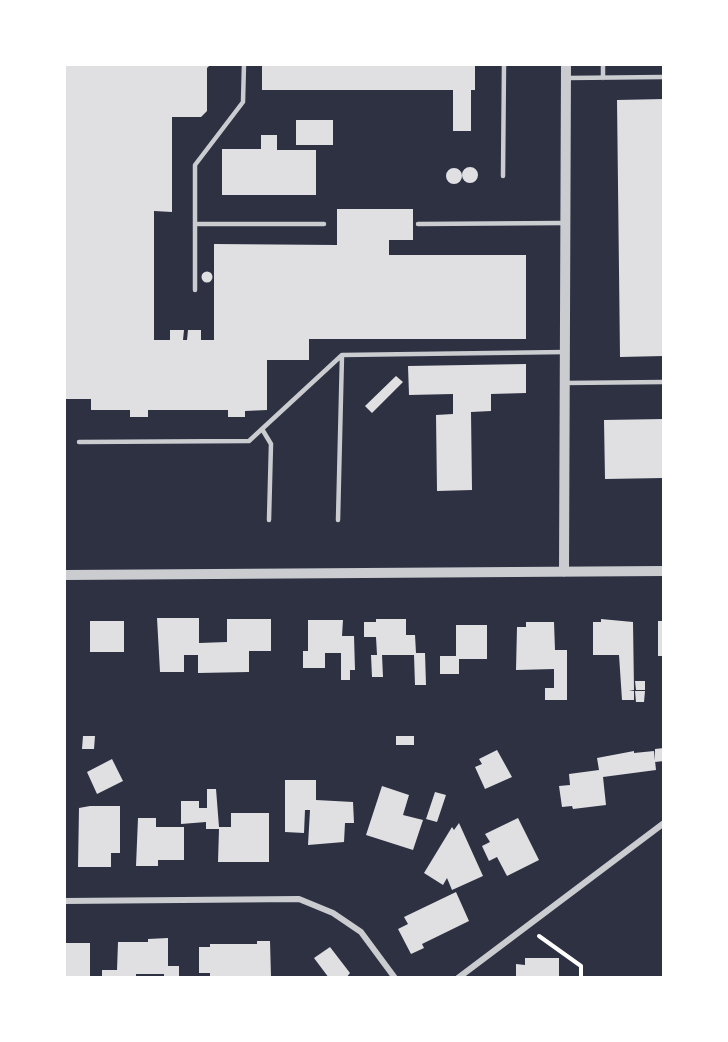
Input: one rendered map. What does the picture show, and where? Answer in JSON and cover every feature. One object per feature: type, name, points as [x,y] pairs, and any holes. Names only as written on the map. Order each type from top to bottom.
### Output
[{"type":"street","points":[[564,572],[566,64]]},
{"type":"street","points":[[64,576],[663,571]]},
{"type":"street","points":[[458,978],[663,823]]},
{"type":"street","points":[[64,901],[299,899],[333,913],[361,932],[395,978]]},
{"type":"lane","points":[[195,290],[195,165],[243,102],[244,64]]},
{"type":"lane","points":[[503,176],[504,64]]},
{"type":"lane","points":[[603,64],[603,78]]},
{"type":"lane","points":[[566,78],[663,77]]},
{"type":"lane","points":[[418,224],[566,223]]},
{"type":"lane","points":[[195,224],[324,224]]},
{"type":"lane","points":[[79,442],[249,441],[342,355],[566,352]]},
{"type":"lane","points":[[338,520],[342,355]]},
{"type":"lane","points":[[565,383],[663,382]]},
{"type":"lane","points":[[262,429],[271,444],[269,520]]},
{"type":"path","points":[[527,926],[580,966],[581,978]]},
{"type":"building","points":[[64,64],[211,64],[207,68],[207,111],[201,117],[172,117],[172,212],[154,211],[154,340],[170,340],[170,330],[184,330],[183,340],[187,340],[188,330],[201,330],[201,340],[214,340],[214,244],[337,245],[337,209],[413,209],[413,240],[389,240],[389,255],[526,255],[526,339],[309,339],[309,360],[267,360],[267,410],[245,411],[245,417],[228,417],[228,410],[148,410],[148,417],[130,417],[130,410],[91,410],[91,399],[64,399]]},
{"type":"building","points":[[262,64],[475,64],[475,90],[471,90],[471,131],[453,131],[453,90],[262,90]]},
{"type":"building","points":[[664,99],[664,356],[620,357],[617,100]]},
{"type":"building","points":[[296,120],[333,120],[333,145],[296,145]]},
{"type":"building","points":[[261,135],[277,135],[277,150],[316,150],[316,195],[222,195],[222,149],[261,149]]},
{"type":"building","points":[[470,167],[478,175],[470,183],[462,175]]},
{"type":"building","points":[[454,168],[460,170],[462,176],[460,182],[454,184],[448,182],[446,176],[448,170]]},
{"type":"building","points":[[207,271],[213,277],[207,283],[201,277]]},
{"type":"building","points":[[526,364],[526,393],[491,394],[491,411],[471,412],[472,490],[437,491],[436,415],[453,414],[453,394],[409,395],[408,366]]},
{"type":"building","points":[[396,376],[403,382],[372,413],[365,406]]},
{"type":"building","points":[[664,419],[664,478],[605,479],[604,420]]},
{"type":"building","points":[[157,618],[199,618],[199,643],[227,642],[227,619],[271,619],[271,651],[249,651],[249,672],[198,673],[198,655],[184,655],[184,672],[160,672]]},
{"type":"building","points":[[376,619],[406,619],[406,635],[415,635],[416,653],[425,653],[426,685],[415,685],[414,655],[382,655],[383,677],[372,677],[371,655],[377,655],[376,637],[364,637],[364,622],[376,622]]},
{"type":"building","points":[[601,619],[633,622],[634,690],[629,691],[634,691],[634,700],[622,700],[619,655],[593,655],[593,622],[601,622]]},
{"type":"building","points":[[308,620],[343,620],[342,636],[354,636],[355,670],[350,670],[350,680],[341,680],[341,653],[325,653],[325,668],[303,668],[303,651],[308,651]]},
{"type":"building","points":[[90,621],[124,621],[124,652],[90,652]]},
{"type":"building","points":[[658,621],[664,621],[664,656],[658,656]]},
{"type":"building","points":[[526,622],[554,622],[555,650],[567,650],[567,700],[545,700],[545,688],[554,688],[554,669],[516,670],[517,627],[526,627]]},
{"type":"building","points":[[456,625],[487,625],[487,659],[459,659],[459,674],[440,674],[440,656],[456,656]]},
{"type":"building","points":[[635,681],[645,681],[645,690],[636,690]]},
{"type":"building","points":[[635,691],[645,691],[644,702],[636,702]]},
{"type":"building","points":[[83,736],[95,736],[94,749],[82,749]]},
{"type":"building","points":[[396,736],[414,736],[414,745],[396,745]]},
{"type":"building","points":[[664,748],[664,761],[655,762],[655,749]]},
{"type":"building","points":[[497,750],[512,777],[485,789],[475,767],[482,764],[479,759]]},
{"type":"building","points":[[634,751],[634,753],[654,751],[656,770],[603,777],[606,805],[573,809],[572,806],[562,807],[559,786],[570,785],[569,774],[599,770],[597,758]]},
{"type":"building","points":[[112,759],[123,781],[97,794],[87,772]]},
{"type":"building","points":[[285,780],[316,780],[316,800],[353,802],[354,823],[345,823],[344,842],[308,845],[310,810],[305,810],[304,833],[285,832]]},
{"type":"building","points":[[382,786],[409,795],[403,815],[423,820],[413,850],[366,835]]},
{"type":"building","points":[[207,789],[216,789],[219,827],[231,827],[231,813],[269,813],[269,862],[218,862],[219,829],[206,829],[206,822],[181,824],[181,801],[199,801],[199,808],[207,808]]},
{"type":"building","points":[[435,792],[446,795],[437,822],[426,819]]},
{"type":"building","points":[[120,806],[120,853],[111,853],[111,867],[78,867],[79,808]]},
{"type":"building","points":[[138,818],[156,818],[156,827],[184,827],[184,860],[158,860],[158,866],[136,866]]},
{"type":"building","points":[[518,818],[539,860],[507,876],[497,857],[489,861],[482,846],[490,842],[485,834]]},
{"type":"building","points":[[459,823],[483,876],[452,890],[447,878],[443,885],[424,873],[452,827],[454,830]]},
{"type":"building","points":[[456,892],[469,921],[422,944],[424,948],[411,954],[398,929],[408,924],[404,917]]},
{"type":"building","points":[[168,938],[168,966],[179,966],[179,978],[164,978],[164,974],[136,974],[136,978],[102,978],[102,970],[117,970],[118,942],[148,942],[148,939]]},
{"type":"building","points":[[257,941],[270,941],[271,977],[210,977],[210,973],[199,973],[199,947],[210,947],[210,944],[257,944]]},
{"type":"building","points":[[64,943],[90,943],[90,978],[64,978]]},
{"type":"building","points":[[330,947],[350,973],[346,978],[329,978],[314,958]]},
{"type":"building","points":[[525,958],[559,958],[559,978],[516,978],[516,964],[525,965]]}]
